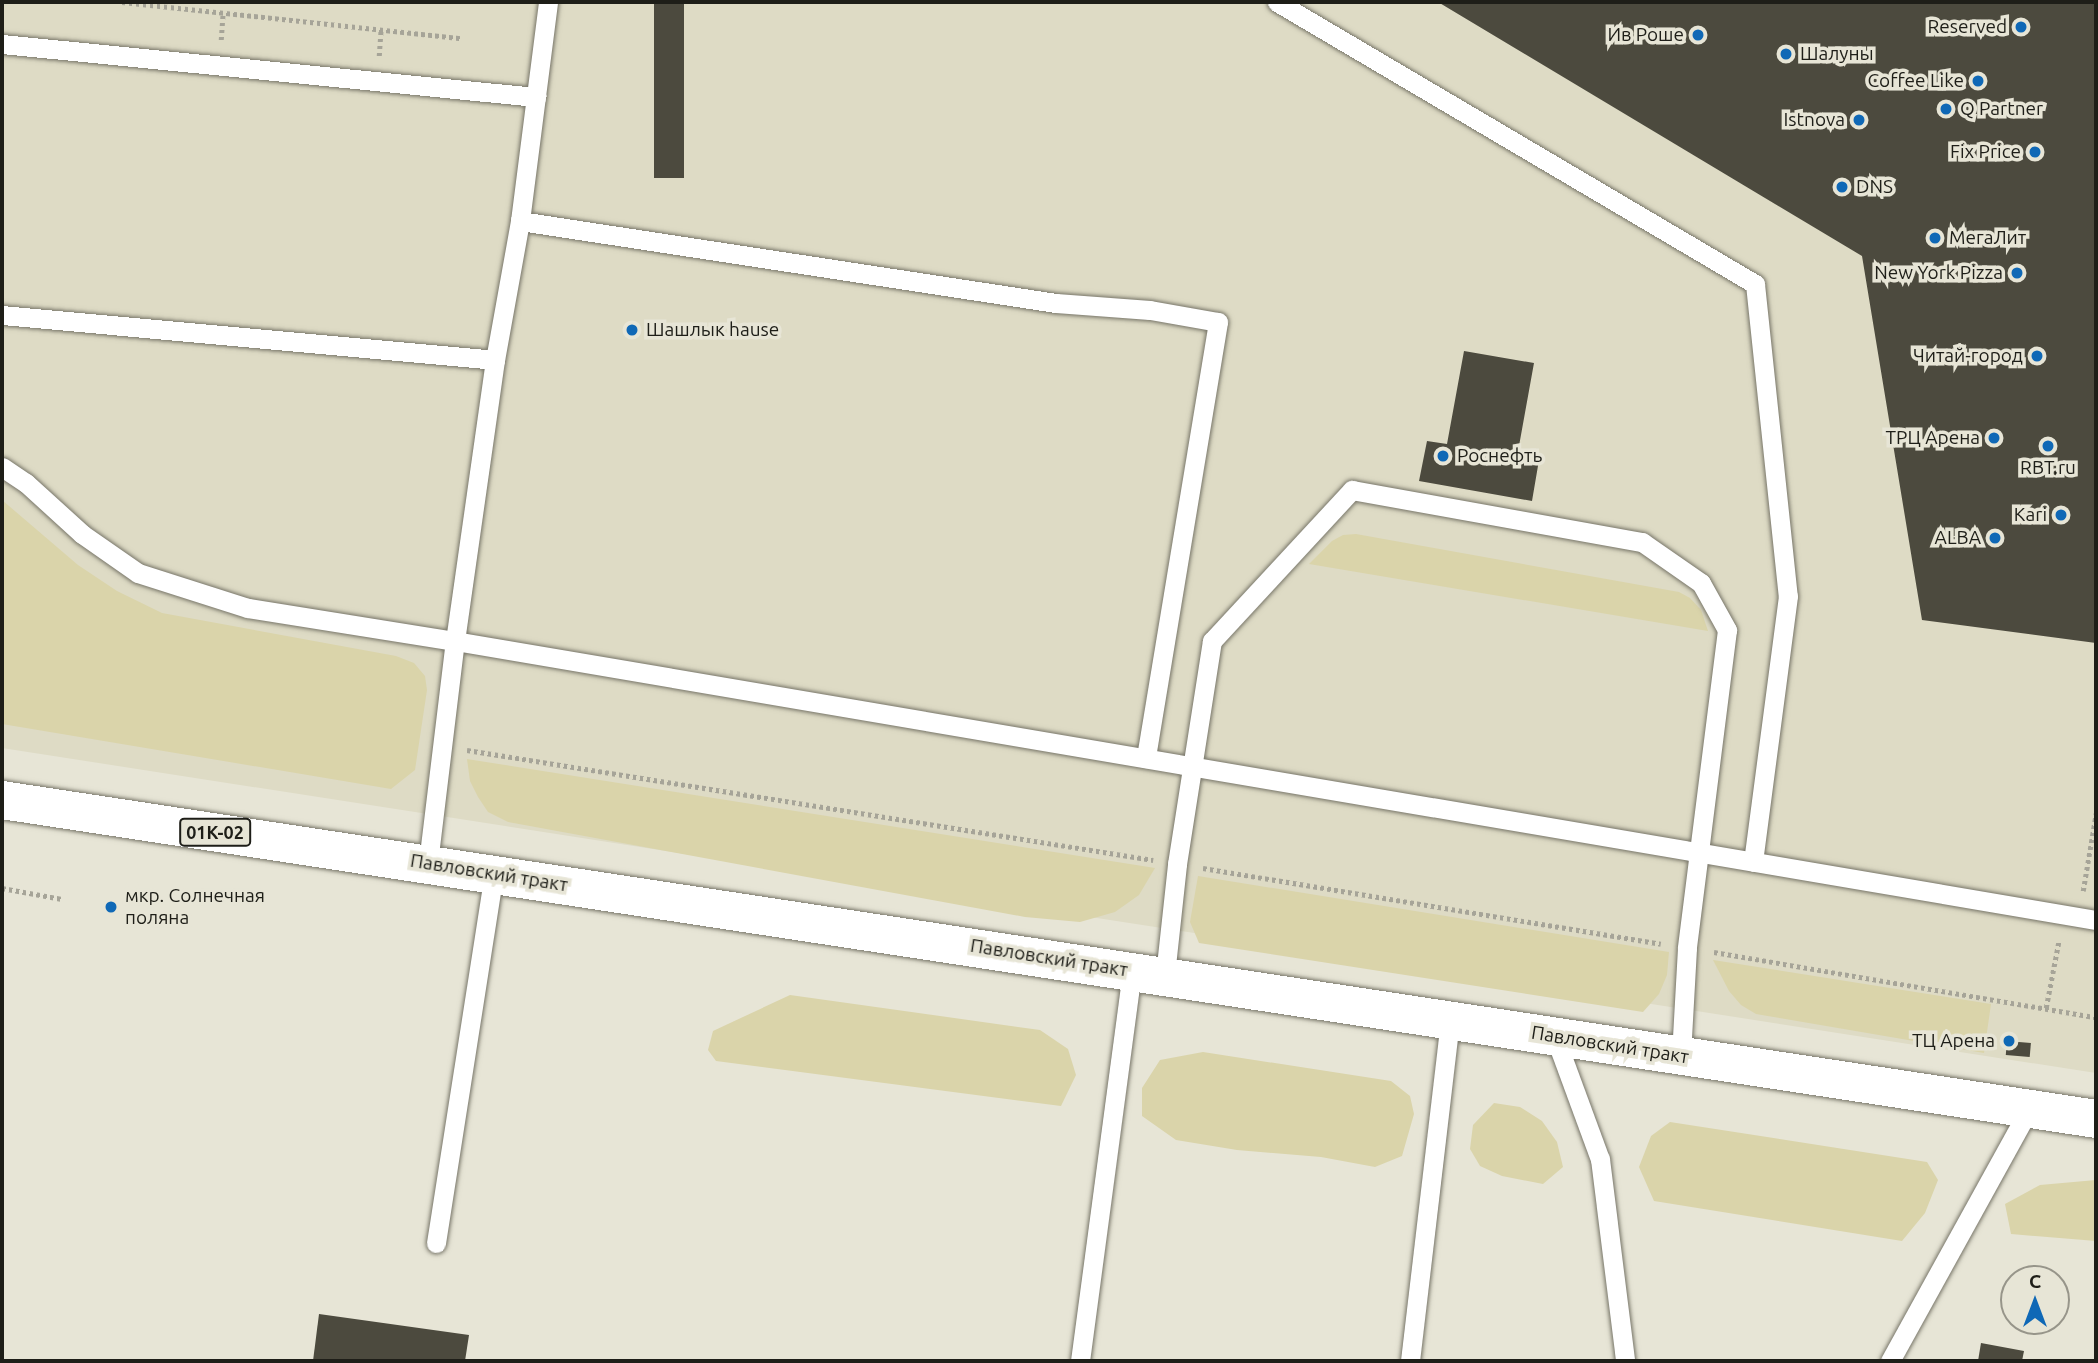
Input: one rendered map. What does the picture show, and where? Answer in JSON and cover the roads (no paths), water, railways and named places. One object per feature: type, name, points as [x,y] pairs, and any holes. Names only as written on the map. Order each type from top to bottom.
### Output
[{"type":"main road","name":"Павловский тракт","points":[[2,800],[2096,1119]]},
{"type":"lane","points":[[428,863],[455,640],[495,360],[520,221],[548,2]]},
{"type":"lane","points":[[1277,2],[1755,284],[1788,596],[1753,862]]},
{"type":"lane","points":[[2,44],[536,97]]},
{"type":"lane","points":[[520,221],[1044,301],[1150,310],[1218,322],[1146,758]]},
{"type":"lane","points":[[2,315],[495,360]]},
{"type":"lane","points":[[2,467],[26,482],[82,534],[138,573],[248,608],[455,640],[2096,920]]},
{"type":"lane","points":[[1080,1361],[1148,973],[1177,864],[1212,641],[1352,490],[1642,542],[1701,583],[1727,630],[1687,948],[1681,1056]]},
{"type":"lane","points":[[436,1243],[494,874]]},
{"type":"lane","points":[[1410,1361],[1450,1020]]},
{"type":"lane","points":[[1555,1037],[1600,1159],[1625,1361]]},
{"type":"lane","points":[[1890,1361],[2029,1109]]},
{"type":"place","name":"Reserved","points":[[2021,27]]},
{"type":"place","name":"Ив Роше","points":[[1698,35]]},
{"type":"place","name":"Шалуны","points":[[1786,54]]},
{"type":"place","name":"Coffee Like","points":[[1978,81]]},
{"type":"place","name":"Q Partner","points":[[1946,109]]},
{"type":"place","name":"Istnova","points":[[1859,120]]},
{"type":"place","name":"Fix Price","points":[[2035,152]]},
{"type":"place","name":"DNS","points":[[1842,187]]},
{"type":"place","name":"МегаЛит","points":[[1935,238]]},
{"type":"place","name":"New York Pizza","points":[[2017,273]]},
{"type":"place","name":"Шашлык hause","points":[[632,330]]},
{"type":"place","name":"Читай-город","points":[[2037,356]]},
{"type":"place","name":"ТРЦ Арена","points":[[1994,438]]},
{"type":"place","name":"RBT.ru","points":[[2048,446]]},
{"type":"place","name":"Роснефть","points":[[1443,456]]},
{"type":"place","name":"Kari","points":[[2061,515]]},
{"type":"place","name":"ALBA","points":[[1995,538]]},
{"type":"place","name":"мкр. Солнечная поляна","points":[[111,907]]},
{"type":"place","name":"ТЦ Арена","points":[[2009,1041]]}]
